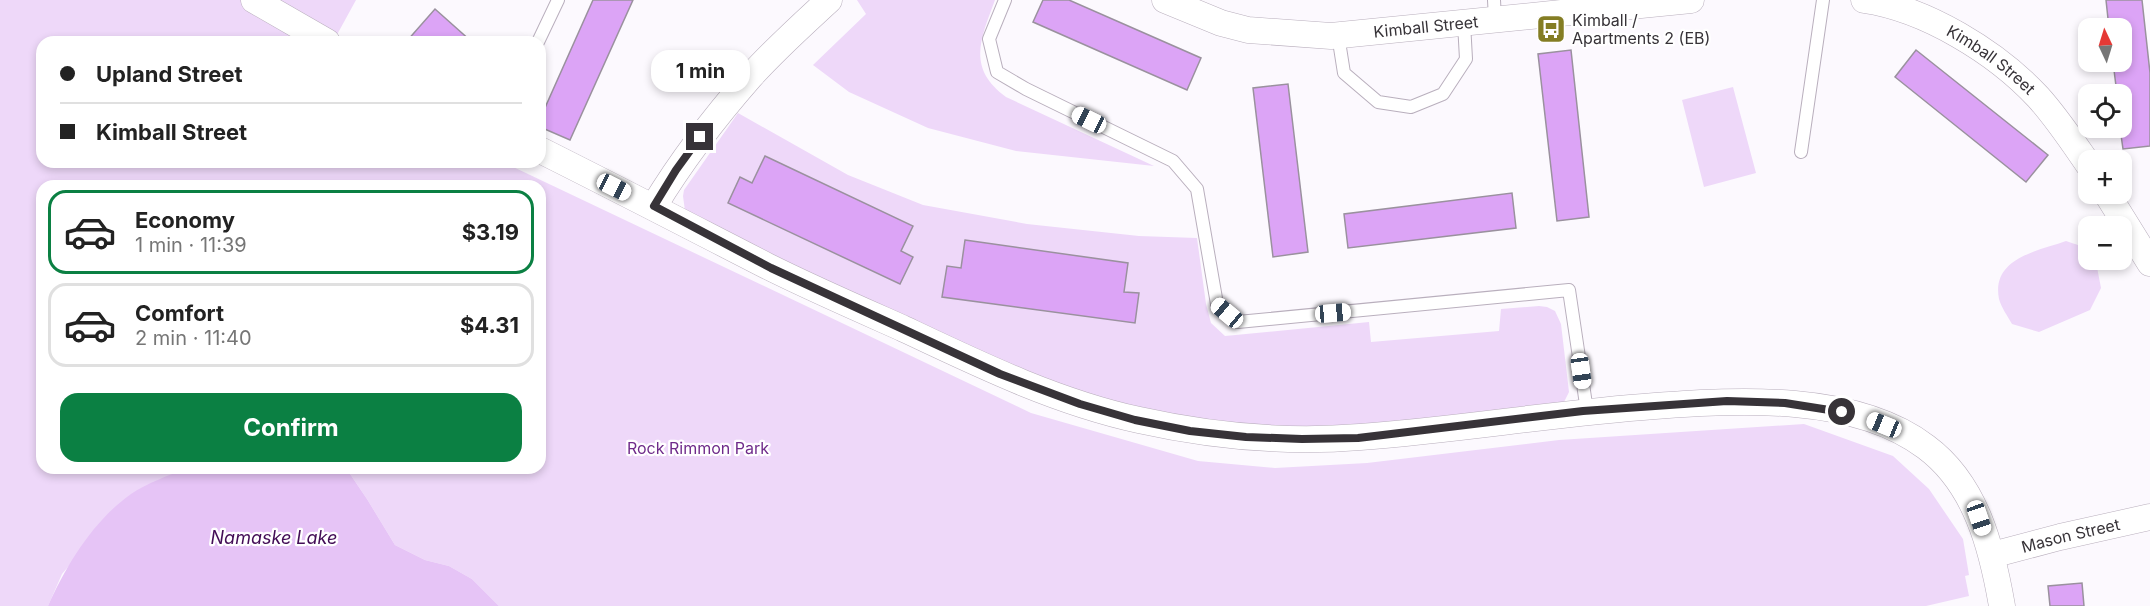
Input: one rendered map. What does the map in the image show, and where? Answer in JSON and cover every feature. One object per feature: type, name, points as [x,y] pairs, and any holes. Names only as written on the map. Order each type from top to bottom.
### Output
[{"type":"street","points":[[254,0],[317,36]]},
{"type":"street","points":[[654,206],[676,170],[712,121],[759,68],[829,0]]},
{"type":"street","name":"Kimball Street","points":[[1165,0],[1221,23],[1248,30],[1338,35],[1464,23],[1494,10],[1691,0]]},
{"type":"street","name":"Kimball Street","points":[[1864,0],[1896,8],[1974,45],[2020,79],[2040,99],[2078,150]]},
{"type":"street","points":[[546,153],[654,206],[771,268],[1000,374],[1080,404],[1135,420],[1224,435],[1302,439],[1358,438],[1587,411],[1727,401],[1785,403],[1870,419],[1898,430],[1925,446],[1948,466],[1965,491],[1979,518],[1992,555],[2002,606]]},
{"type":"street","points":[[2113,204],[2150,263]]},
{"type":"street","name":"Mason Street","points":[[1992,555],[2150,517]]},
{"type":"lane","points":[[541,36],[558,0]]},
{"type":"lane","points":[[1005,0],[989,39],[997,72],[1026,89],[1173,161],[1197,189],[1216,304],[1238,322],[1569,290],[1587,411]]},
{"type":"lane","points":[[1801,152],[1823,0]]},
{"type":"lane","points":[[1338,35],[1344,73],[1378,102],[1411,107],[1443,94],[1467,59],[1464,23]]},
{"type":"green space","name":"Rock Rimmon Park","points":[[0,0],[356,0],[336,36],[36,36],[36,168],[516,168],[541,180],[36,180],[36,474],[174,474],[129,496],[62,574],[48,606],[0,606]]},
{"type":"green space","points":[[857,0],[995,0],[985,27],[980,52],[985,75],[993,86],[1006,97],[1154,166],[1016,151],[928,128],[849,92],[813,65],[866,14]]},
{"type":"green space","points":[[1733,87],[1756,173],[1704,187],[1682,100]]},
{"type":"green space","points":[[738,113],[848,175],[923,205],[1027,224],[1139,236],[1197,238],[1206,304],[1211,323],[1225,336],[1369,322],[1371,342],[1499,331],[1501,309],[1547,307],[1555,311],[1561,324],[1569,392],[1564,402],[1366,427],[1286,429],[1214,425],[1131,409],[1028,378],[873,310],[685,211],[684,190]]},
{"type":"green space","name":"Rock Rimmon Park","points":[[546,182],[1031,413],[1198,461],[1275,468],[1367,463],[1559,440],[1804,424],[1893,456],[1929,489],[1963,539],[1969,575],[1965,576],[1969,596],[1926,606],[499,606],[472,579],[449,566],[425,560],[395,545],[350,474],[546,474]]},
{"type":"green space","points":[[2066,241],[2078,246],[2078,270],[2098,270],[2101,288],[2090,310],[2039,332],[2012,324],[1999,299],[1998,285],[2009,265],[2030,253]]},
{"type":"water","name":"Namaske Lake","points":[[172,474],[350,474],[395,545],[425,560],[449,566],[472,579],[499,606],[48,606],[73,559],[93,530],[117,505],[151,483]]},
{"type":"building","points":[[593,0],[633,0],[570,140],[546,130],[546,106]]},
{"type":"building","points":[[1043,0],[1069,0],[1201,58],[1187,90],[1033,22]]},
{"type":"building","points":[[2106,0],[2142,0],[2150,73],[2150,146],[2123,149],[2121,138],[2132,138],[2132,84],[2116,84],[2114,72],[2132,72],[2132,18],[2108,18]]},
{"type":"building","points":[[435,9],[465,36],[411,36]]},
{"type":"building","points":[[1571,50],[1589,217],[1557,221],[1538,54]]},
{"type":"building","points":[[1916,50],[2048,155],[2026,182],[1895,77]]},
{"type":"building","points":[[1288,84],[1308,252],[1273,257],[1253,88]]},
{"type":"building","points":[[765,156],[913,226],[901,251],[913,257],[900,284],[728,203],[740,177],[752,183]]},
{"type":"building","points":[[1512,193],[1516,228],[1348,248],[1344,214]]},
{"type":"building","points":[[965,240],[1128,263],[1124,292],[1139,293],[1135,323],[942,297],[947,266],[961,268]]},
{"type":"building","points":[[2082,583],[2084,606],[2050,606],[2048,586]]},
{"type":"place","name":"Kimball / Apartments 2 (EB)","points":[[1551,29]]},
{"type":"route","points":[[700,137],[654,206],[771,268],[1000,374],[1080,404],[1135,420],[1190,431],[1246,437],[1302,439],[1358,438],[1583,411],[1727,401],[1785,403],[1842,412]]}]
